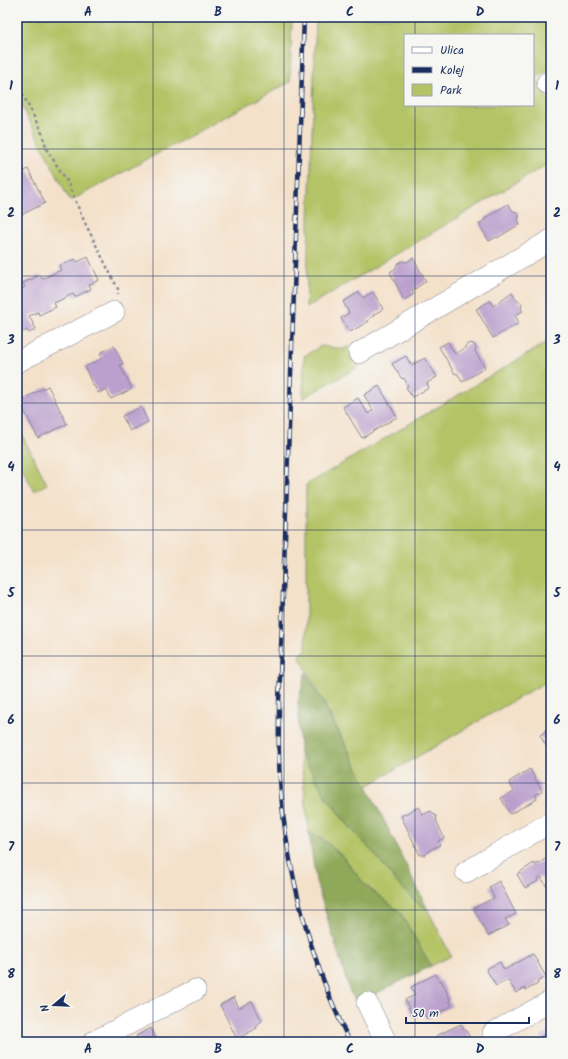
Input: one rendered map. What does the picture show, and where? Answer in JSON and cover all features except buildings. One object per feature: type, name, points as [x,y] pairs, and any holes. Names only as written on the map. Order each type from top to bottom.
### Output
[{"type":"street","points":[[359,353],[551,240]]},
{"type":"street","points":[[17,362],[111,314]]},
{"type":"street","points":[[466,872],[551,822]]},
{"type":"street","points":[[93,1042],[195,990]]},
{"type":"street","points":[[493,1033],[551,1001]]},
{"type":"street","points":[[366,1003],[386,1042]]},
{"type":"path","points":[[17,83],[42,133],[47,150],[67,181],[84,221],[118,289],[119,293],[111,314]]},
{"type":"green space","points":[[17,17],[292,17],[290,82],[70,201],[17,97]]},
{"type":"green space","points":[[316,17],[551,17],[551,70],[536,78],[551,104],[551,162],[306,308]]},
{"type":"green space","points":[[551,340],[551,679],[367,786],[299,655],[306,650],[306,485]]},
{"type":"green space","points":[[321,346],[344,349],[349,346],[360,366],[303,398],[304,356]]},
{"type":"green space","points":[[17,425],[47,484],[34,491],[17,458]]},
{"type":"green space","points":[[306,672],[367,786],[428,910],[416,902],[399,885],[376,856],[348,825],[326,797],[300,752],[298,702]]},
{"type":"green space","points":[[300,752],[326,797],[348,825],[376,856],[399,885],[416,902],[428,910],[451,956],[431,966],[400,912],[366,886],[341,855],[323,839],[309,833]]},
{"type":"green space","points":[[309,833],[322,839],[341,855],[366,886],[400,912],[431,966],[357,1003],[350,992],[316,881]]},
{"type":"railway","points":[[304,17],[279,703],[279,770],[288,846],[302,914],[323,980],[350,1042]]}]
